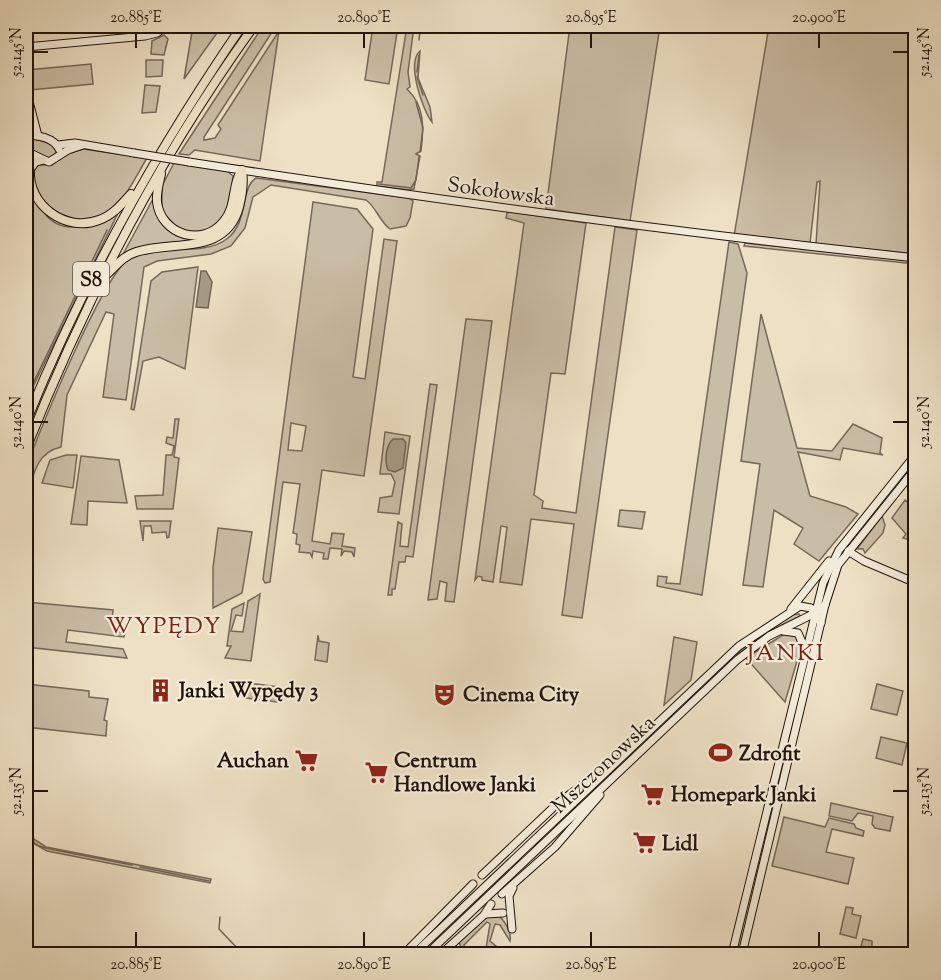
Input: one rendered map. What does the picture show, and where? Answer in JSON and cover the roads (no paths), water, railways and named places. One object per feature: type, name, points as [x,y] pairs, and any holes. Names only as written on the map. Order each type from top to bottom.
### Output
[{"type":"highway","name":"S8","points":[[26,422],[92,277],[141,182],[195,94],[242,26]]},
{"type":"highway","name":"S8","points":[[26,449],[59,369],[102,279],[162,167],[254,26]]},
{"type":"highway","points":[[42,160],[35,162],[30,171],[36,197],[52,214],[71,223],[88,223],[105,218],[113,213],[141,182]]},
{"type":"highway","points":[[162,167],[157,201],[160,212],[173,230],[195,236],[216,230],[225,221],[231,209],[238,176],[242,170]]},
{"type":"highway","points":[[102,279],[119,262],[137,252],[201,243],[225,232],[238,211],[242,170]]},
{"type":"main road","points":[[26,47],[145,36],[165,27]]},
{"type":"main road","points":[[26,90],[33,124],[38,136]]},
{"type":"main road","points":[[33,124],[27,136],[38,136],[58,145],[58,156]]},
{"type":"main road","name":"Sokołowska","points":[[58,145],[75,142],[242,170],[730,238],[915,258]]},
{"type":"main road","points":[[26,152],[51,162],[58,156],[83,145]]},
{"type":"main road","points":[[732,954],[823,583],[838,550],[915,454]]},
{"type":"main road","points":[[742,954],[825,605],[836,571],[848,551],[915,468]]},
{"type":"main road","name":"Mszczonowska","points":[[427,954],[465,912],[617,760],[739,646],[789,611],[838,550]]},
{"type":"main road","points":[[848,551],[865,562],[915,583]]},
{"type":"main road","name":"Mszczonowska","points":[[511,868],[625,766],[737,660],[778,632],[815,614],[825,605]]},
{"type":"main road","points":[[789,611],[804,606],[811,608],[821,622]]},
{"type":"main road","points":[[778,632],[787,630],[798,633],[803,639],[805,651]]},
{"type":"main road","points":[[482,875],[558,803],[617,760]]},
{"type":"main road","points":[[502,894],[555,846],[625,766]]},
{"type":"main road","points":[[512,929],[509,896],[518,881]]},
{"type":"main road","points":[[404,954],[473,884]]},
{"type":"main road","points":[[441,954],[484,915],[491,904]]},
{"type":"main road","name":"Mszczonowska","points":[[414,954],[465,912]]},
{"type":"main road","points":[[484,915],[492,912],[503,914]]},
{"type":"waterway","points":[[419,40],[420,30]]},
{"type":"waterway","points":[[417,72],[419,55]]},
{"type":"waterway","points":[[417,77],[423,95]]},
{"type":"waterway","points":[[416,102],[423,128],[420,152]]},
{"type":"waterway","points":[[379,184],[411,188],[416,180],[419,157]]},
{"type":"waterway","points":[[26,398],[107,230]]},
{"type":"waterway","points":[[26,837],[39,846],[50,849],[132,865]]},
{"type":"waterway","points":[[140,867],[209,881]]},
{"type":"waterway","points":[[220,917],[219,929],[240,951]]},
{"type":"place","name":"Janki Wypędy 3","points":[[161,690]]},
{"type":"place","name":"Cinema City","points":[[445,694]]},
{"type":"place","name":"Zdrofit","points":[[721,753]]},
{"type":"place","name":"Auchan","points":[[307,760]]},
{"type":"place","name":"Centrum Handlowe Janki","points":[[376,772]]},
{"type":"place","name":"Homepark Janki","points":[[653,794]]},
{"type":"place","name":"Lidl","points":[[644,843]]},
{"type":"district","name":"WYPĘDY","points":[[164,625]]},
{"type":"district","name":"JANKI","points":[[786,652]]}]
